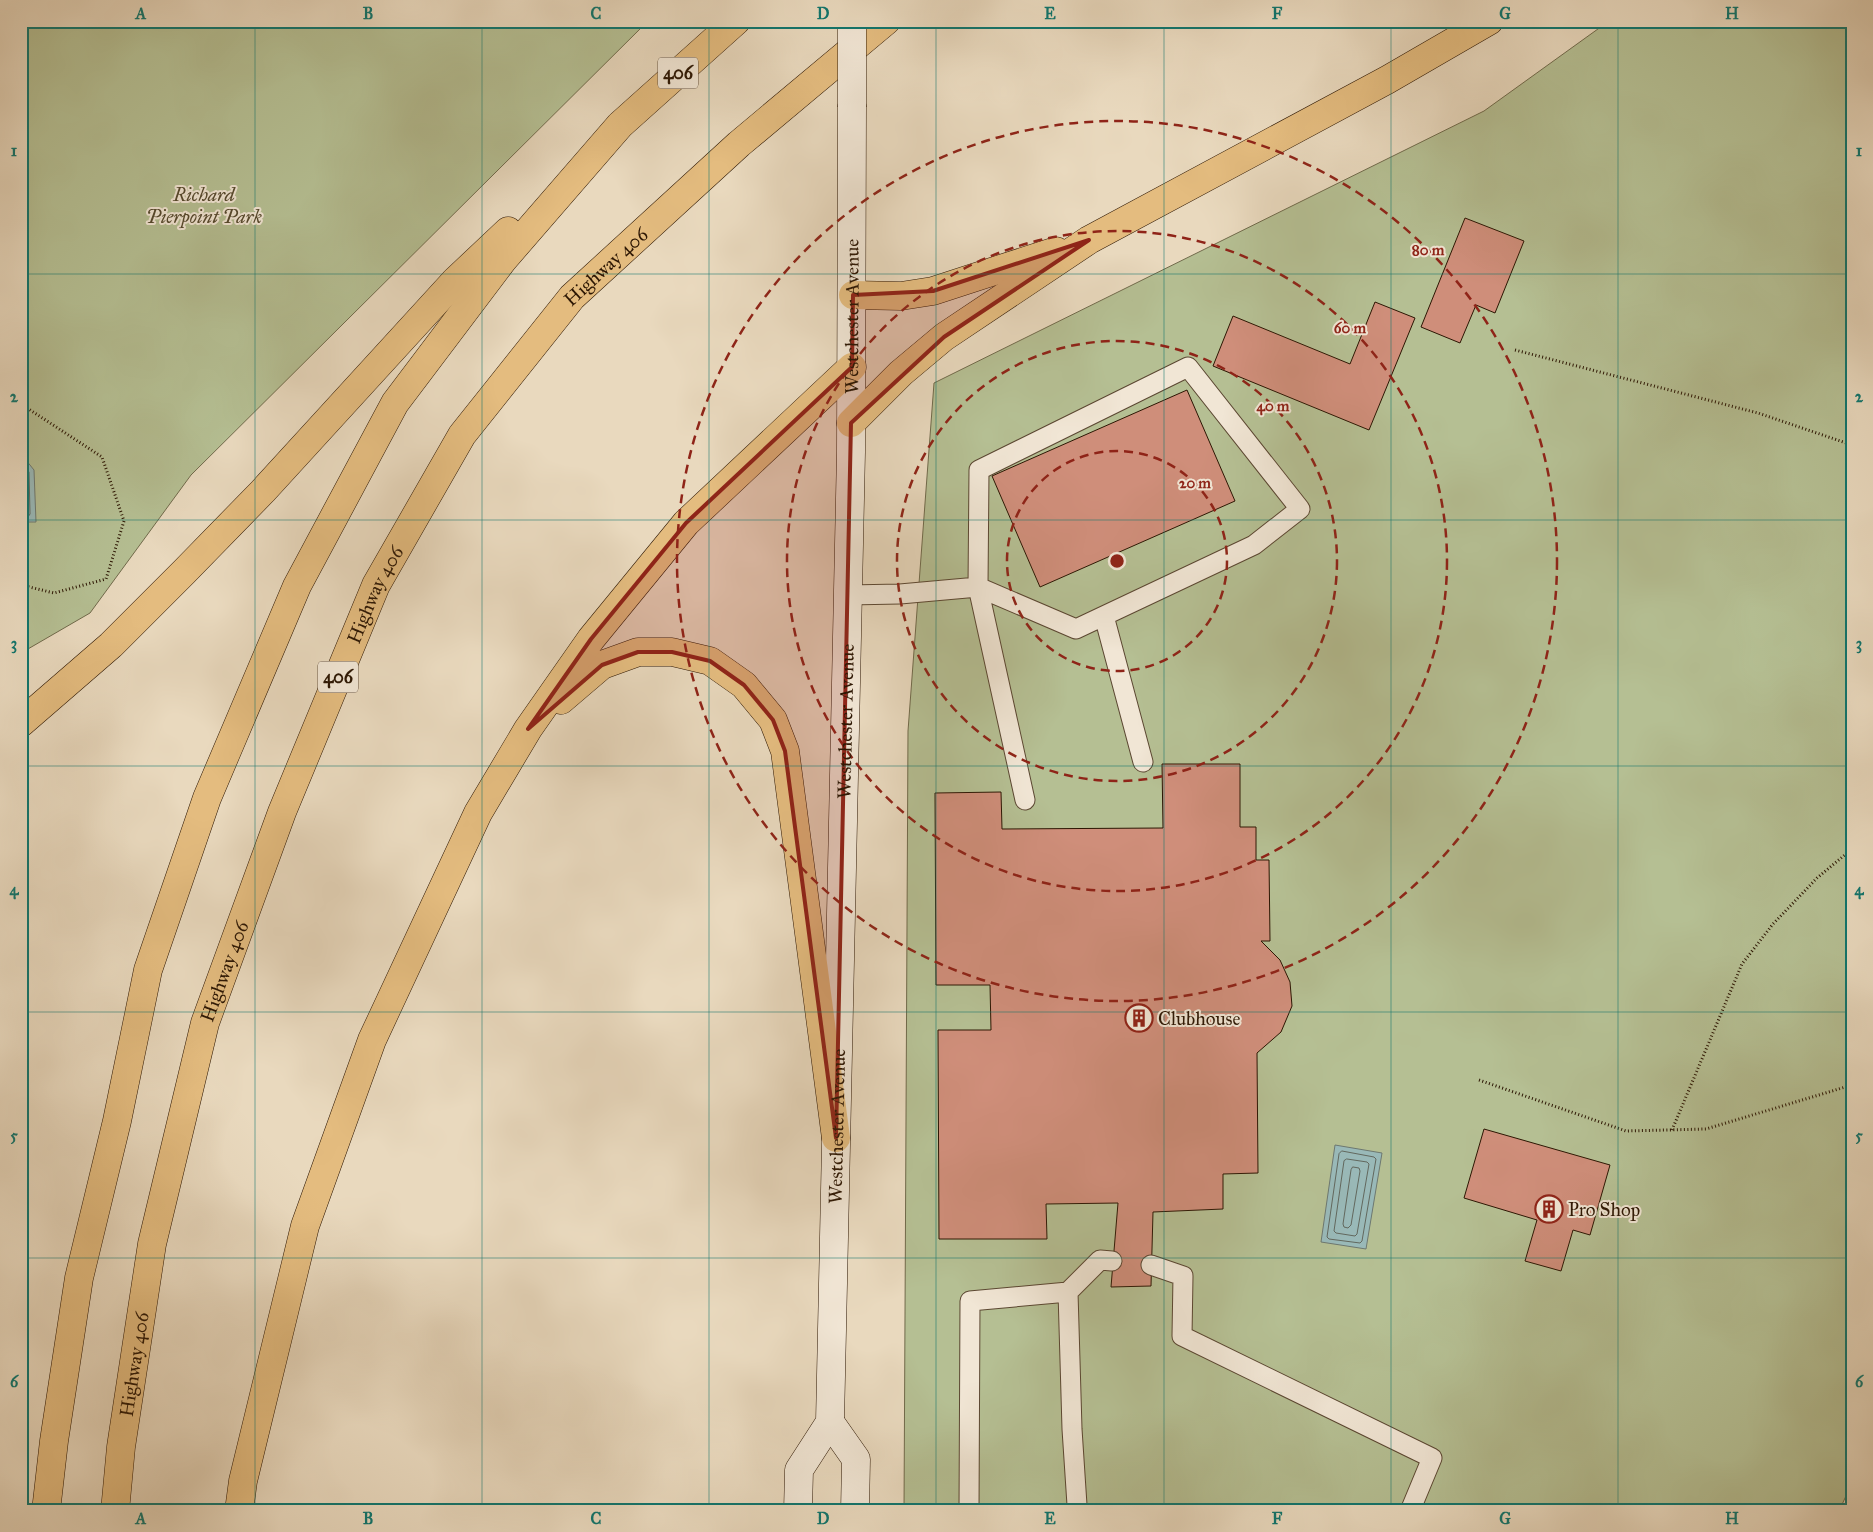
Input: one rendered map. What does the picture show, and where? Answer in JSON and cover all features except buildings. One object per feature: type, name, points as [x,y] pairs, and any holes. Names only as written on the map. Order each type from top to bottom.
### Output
[{"type":"highway","name":"406","points":[[46,1511],[54,1441],[79,1278],[117,1121],[148,970],[207,798],[297,586],[395,403],[503,260],[620,125],[736,21]]},
{"type":"highway","name":"Highway 406","points":[[115,1511],[121,1447],[152,1244],[205,1023],[282,812],[376,585],[462,435],[572,297],[740,144],[886,21]]},
{"type":"highway","points":[[851,423],[901,373],[944,337],[1089,240],[1387,80],[1489,21]]},
{"type":"highway","points":[[21,723],[111,645],[263,491],[455,281],[620,125]]},
{"type":"highway","points":[[853,295],[901,296],[932,292],[1089,240]]},
{"type":"highway","points":[[239,1511],[244,1482],[305,1226],[372,1040],[478,813],[528,729],[591,639],[686,523],[852,367]]},
{"type":"highway","points":[[528,729],[602,665],[638,652],[672,652],[710,661],[744,685],[773,720],[785,751],[836,1138]]},
{"type":"main road","name":"Westchester Avenue","points":[[830,1422],[852,367],[852,21]]},
{"type":"main road","points":[[798,1511],[799,1470],[830,1422],[856,1460],[855,1511]]},
{"type":"lane","points":[[848,595],[900,594],[978,587],[1076,629],[1254,545],[1300,509],[1188,367],[979,470],[978,587],[1025,800]]},
{"type":"lane","points":[[1104,616],[1143,762]]},
{"type":"lane","points":[[969,1511],[970,1302],[1068,1292],[1100,1260],[1112,1261]]},
{"type":"lane","points":[[1151,1265],[1183,1276],[1182,1336],[1432,1458],[1410,1511]]},
{"type":"lane","points":[[1068,1292],[1072,1429],[1077,1506]]},
{"type":"path","points":[[1514,350],[1758,412],[1852,445]]},
{"type":"path","points":[[21,404],[102,457],[124,521],[106,579],[54,593],[21,585]]},
{"type":"path","points":[[1672,1130],[1742,964],[1779,917],[1817,878],[1852,848]]},
{"type":"path","points":[[1479,1080],[1626,1131],[1706,1130],[1852,1085]]},
{"type":"highlighted area","points":[[1089,240],[944,337],[851,423],[836,1138],[785,751],[773,720],[744,685],[710,661],[672,652],[638,652],[602,665],[528,729],[591,639],[686,523],[852,367],[853,295],[933,291]]},
{"type":"green space","name":"Richard Pierpoint Park","points":[[21,21],[648,21],[191,475],[90,613],[21,653]]},
{"type":"green space","points":[[1609,21],[1852,21],[1852,1483],[1839,1511],[904,1511],[908,731],[934,383],[1484,111]]},
{"type":"water","points":[[21,454],[34,470],[36,522],[21,522]]},
{"type":"water","points":[[1335,1145],[1382,1153],[1366,1249],[1321,1242]]},
{"type":"place","name":"Clubhouse","points":[[1139,1018]]},
{"type":"place","name":"Pro Shop","points":[[1549,1209]]}]
